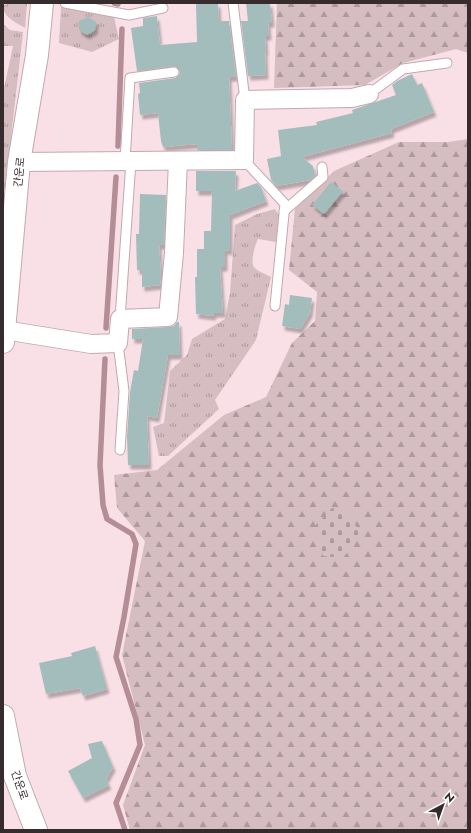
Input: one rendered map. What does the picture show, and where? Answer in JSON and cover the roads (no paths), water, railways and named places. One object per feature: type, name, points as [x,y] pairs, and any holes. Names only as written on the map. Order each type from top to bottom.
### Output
[{"type":"street","name":"간운로","points":[[4,336],[20,162],[42,3]]},
{"type":"street","points":[[20,162],[244,160],[245,100],[352,98],[369,94]]},
{"type":"street","points":[[4,336],[91,344],[118,344],[120,319],[168,317],[174,253],[178,160]]},
{"type":"street","name":"간운로","points":[[3,716],[15,776],[36,830]]},
{"type":"lane","points":[[65,3],[129,15],[163,8]]},
{"type":"lane","points":[[233,3],[245,100]]},
{"type":"lane","points":[[369,94],[403,69],[447,63]]},
{"type":"lane","points":[[120,319],[128,161],[130,78],[174,72]]},
{"type":"lane","points":[[244,160],[285,204],[275,306]]},
{"type":"lane","points":[[284,211],[323,177],[322,167]]},
{"type":"lane","points":[[118,344],[124,391],[120,450]]},
{"type":"waterway","points":[[114,3],[118,4]]},
{"type":"waterway","points":[[118,146],[122,29]]},
{"type":"waterway","points":[[106,328],[116,177]]},
{"type":"waterway","points":[[105,359],[100,465],[103,505],[107,519],[132,534],[136,544],[116,657],[136,719],[140,745],[116,803],[125,830]]}]
